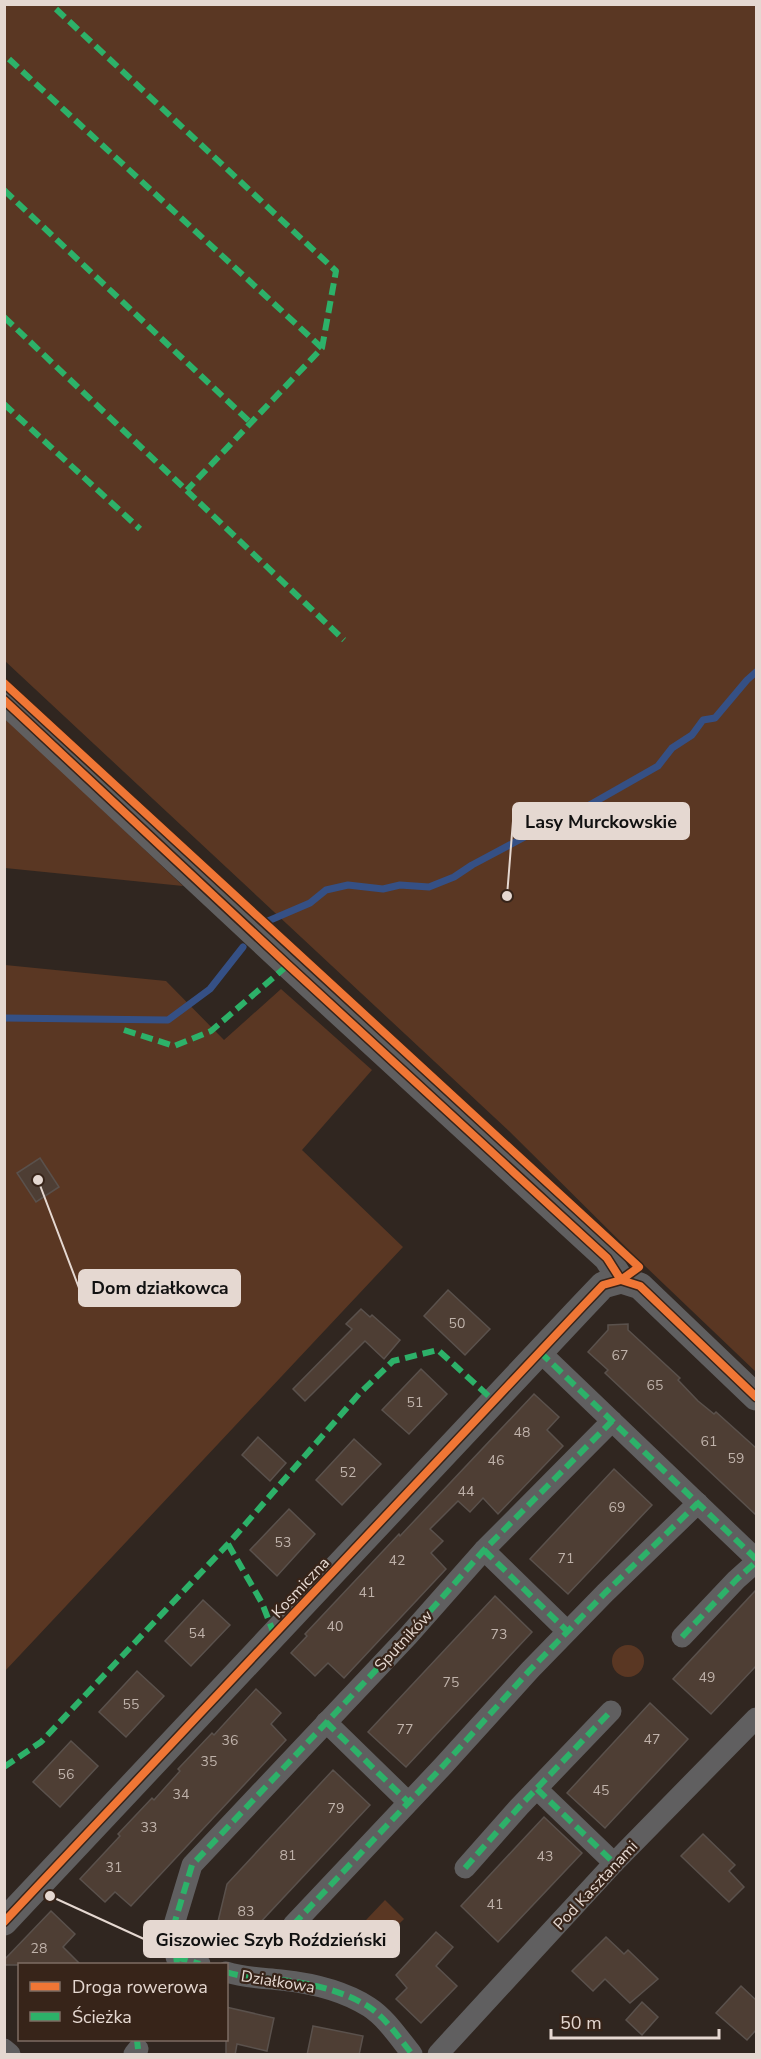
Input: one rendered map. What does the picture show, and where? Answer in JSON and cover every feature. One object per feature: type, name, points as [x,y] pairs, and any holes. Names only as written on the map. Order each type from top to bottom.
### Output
[{"type":"street","points":[[4,700],[279,957],[607,1258],[621,1280],[640,1286],[756,1397]]},
{"type":"street","name":"Kosmiczna","points":[[4,1922],[603,1285],[621,1280]]},
{"type":"street","points":[[540,1352],[756,1561],[682,1637]]},
{"type":"street","name":"Sputników","points":[[194,1963],[176,1957],[173,1928],[192,1865],[408,1636],[484,1550],[612,1421]]},
{"type":"street","points":[[293,1925],[567,1631],[698,1503]]},
{"type":"street","points":[[484,1550],[567,1631]]},
{"type":"street","points":[[465,1868],[611,1711]]},
{"type":"street","name":"Pod Kasztanami","points":[[438,2055],[614,1863],[756,1718]]},
{"type":"street","points":[[326,1722],[408,1802]]},
{"type":"street","points":[[537,1789],[614,1863]]},
{"type":"street","name":"Działkowa","points":[[228,1973],[246,1978],[282,1980],[316,1986],[352,1998],[370,2008],[386,2022],[412,2055]]},
{"type":"street","points":[[4,2049],[10,2055]]},
{"type":"shaded area","points":[[4,5],[756,5],[756,1372],[509,1131],[5,661]]},
{"type":"shaded area","points":[[5,717],[183,886],[5,868]]},
{"type":"shaded area","points":[[5,965],[166,981],[224,1040],[281,989],[372,1070],[302,1150],[403,1247],[5,1671]]},
{"type":"shaded area","points":[[628,1645],[639,1650],[644,1661],[639,1672],[628,1677],[617,1672],[612,1661],[617,1650]]},
{"type":"shaded area","points":[[385,1900],[404,1919],[367,1955],[349,1938]]},
{"type":"building","points":[[40,1158],[59,1187],[36,1202],[17,1173]]},
{"type":"building","points":[[448,1290],[490,1329],[465,1355],[424,1316]]},
{"type":"building","points":[[361,1309],[370,1317],[372,1315],[400,1340],[384,1359],[365,1341],[305,1401],[293,1389],[352,1329],[346,1324]]},
{"type":"building","points":[[628,1324],[628,1330],[680,1378],[678,1380],[698,1401],[714,1414],[716,1412],[756,1448],[756,1515],[605,1373],[608,1370],[588,1352],[608,1330],[608,1325]]},
{"type":"building","points":[[421,1369],[447,1394],[409,1434],[382,1410]]},
{"type":"building","points":[[534,1394],[559,1417],[547,1430],[563,1446],[498,1514],[483,1498],[470,1512],[458,1501],[430,1529],[443,1541],[431,1553],[446,1569],[344,1678],[328,1663],[315,1676],[291,1653],[307,1636],[305,1634]]},
{"type":"building","points":[[258,1437],[286,1463],[270,1481],[242,1455]]},
{"type":"building","points":[[354,1439],[381,1464],[342,1505],[316,1480]]},
{"type":"building","points":[[614,1469],[652,1505],[568,1594],[530,1559]]},
{"type":"building","points":[[289,1509],[315,1534],[277,1576],[250,1550]]},
{"type":"building","points":[[756,1590],[756,1666],[711,1714],[673,1679]]},
{"type":"building","points":[[495,1596],[532,1632],[406,1767],[368,1732]]},
{"type":"building","points":[[203,1600],[230,1625],[191,1666],[165,1641]]},
{"type":"building","points":[[137,1671],[164,1696],[126,1737],[99,1712]]},
{"type":"building","points":[[256,1689],[281,1713],[271,1724],[286,1740],[131,1906],[115,1892],[105,1902],[80,1879],[120,1836],[118,1834],[152,1798],[154,1800],[180,1771],[178,1769],[212,1733],[214,1735]]},
{"type":"building","points":[[650,1703],[688,1739],[605,1828],[567,1793]]},
{"type":"building","points":[[71,1741],[98,1766],[60,1807],[33,1782]]},
{"type":"building","points":[[333,1770],[370,1805],[240,1944],[215,1934],[227,1884]]},
{"type":"building","points":[[544,1817],[582,1853],[498,1942],[461,1906]]},
{"type":"building","points":[[703,1834],[735,1865],[729,1871],[744,1887],[729,1902],[681,1856]]},
{"type":"building","points":[[51,1911],[75,1934],[63,1947],[79,1963],[4,1965],[4,1960]]},
{"type":"building","points":[[436,1932],[453,1947],[436,1966],[457,1986],[421,2023],[396,1999],[407,1988],[396,1975]]},
{"type":"building","points":[[606,1937],[624,1954],[628,1950],[658,1979],[630,2003],[605,1979],[593,1991],[572,1971]]},
{"type":"building","points":[[741,1986],[756,2000],[756,2030],[747,2040],[716,2013]]},
{"type":"building","points":[[642,2002],[658,2017],[642,2035],[626,2020]]},
{"type":"building","points":[[228,2007],[274,2018],[267,2051],[237,2044],[235,2055],[226,2055]]},
{"type":"building","points":[[313,2026],[363,2036],[359,2055],[307,2055]]},
{"type":"waterway","points":[[268,921],[310,903],[326,890],[348,885],[383,889],[400,885],[429,887],[454,877],[553,822],[568,810],[586,807],[658,766],[672,748],[692,735],[703,720],[715,718],[756,672]]},
{"type":"waterway","points":[[4,1018],[168,1020],[210,989],[243,947]]},
{"type":"marked path","points":[[56,9],[336,271],[322,348],[187,490]]},
{"type":"marked path","points":[[9,59],[322,348]]},
{"type":"marked path","points":[[4,190],[251,423]]},
{"type":"marked path","points":[[4,317],[344,640]]},
{"type":"marked path","points":[[4,404],[140,529]]},
{"type":"marked path","points":[[124,1030],[174,1046],[211,1031],[288,965]]},
{"type":"marked path","points":[[4,1767],[41,1742],[228,1544],[359,1394],[393,1361],[438,1350],[494,1401]]},
{"type":"marked path","points":[[540,1352],[756,1559]]},
{"type":"marked path","points":[[177,1963],[173,1928],[192,1865],[408,1636],[484,1550],[612,1421]]},
{"type":"marked path","points":[[293,1925],[530,1670],[698,1503]]},
{"type":"marked path","points":[[228,1544],[262,1603],[274,1634]]},
{"type":"marked path","points":[[484,1550],[567,1631]]},
{"type":"marked path","points":[[682,1637],[756,1562]]},
{"type":"marked path","points":[[465,1868],[519,1807],[611,1711]]},
{"type":"marked path","points":[[326,1722],[408,1802]]},
{"type":"marked path","points":[[537,1789],[614,1863]]},
{"type":"marked path","points":[[176,1957],[197,1963]]},
{"type":"marked path","points":[[228,1972],[247,1977],[303,1983],[349,1996],[381,2017],[412,2054]]},
{"type":"marked path","points":[[137,2041],[138,2049]]},
{"type":"cycle path","points":[[4,683],[639,1267],[621,1280],[603,1285],[4,1922]]},
{"type":"cycle path","points":[[4,700],[607,1258],[621,1280],[640,1286],[756,1397]]},
{"type":"place","name":"Lasy Murckowskie","points":[[507,896]]},
{"type":"place","name":"Dom działkowca","points":[[38,1180]]},
{"type":"place","name":"Giszowiec Szyb Roździeński","points":[[50,1896]]}]
